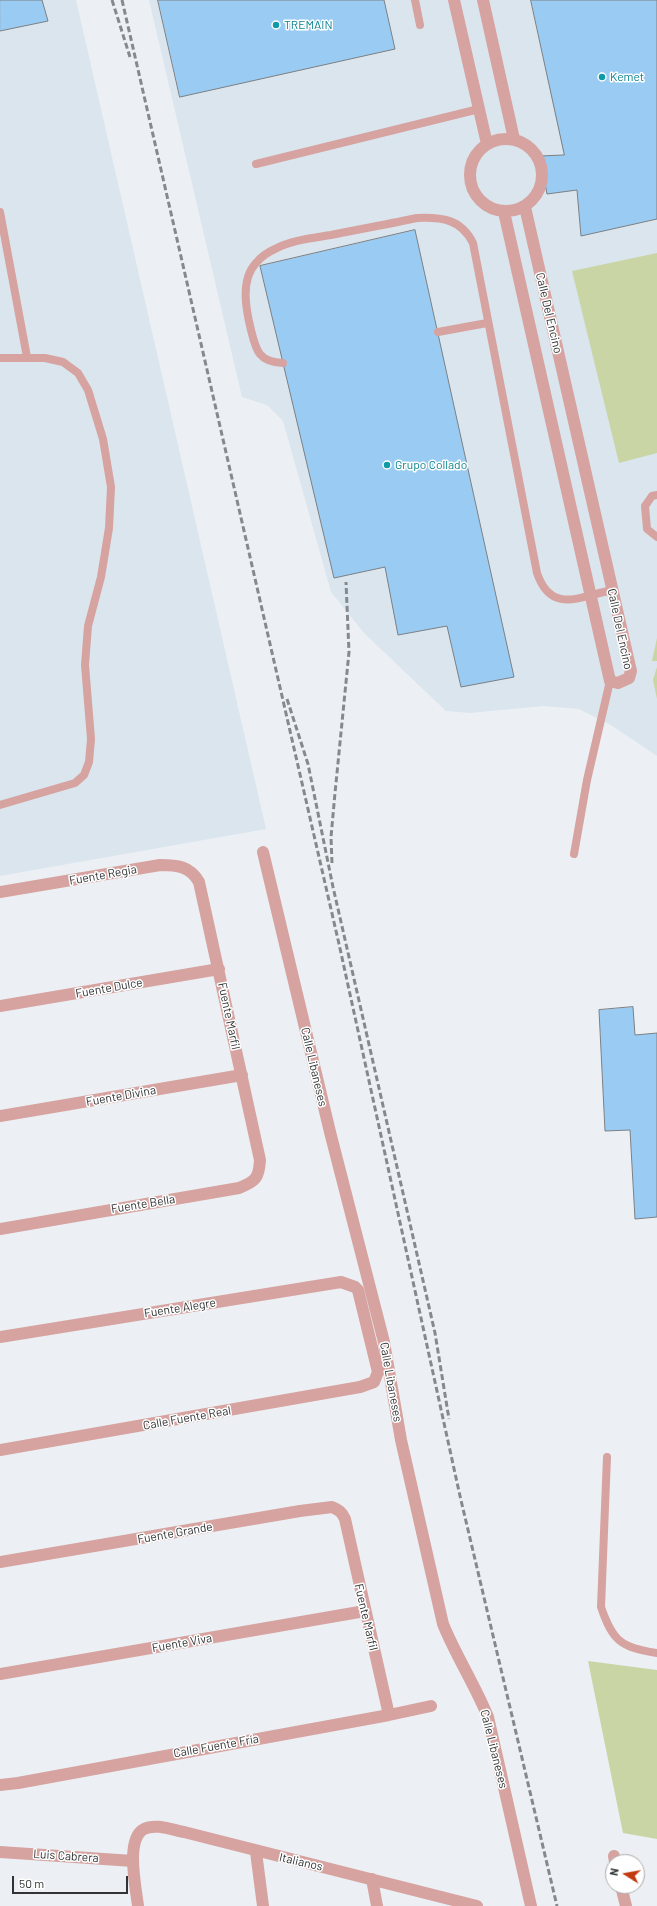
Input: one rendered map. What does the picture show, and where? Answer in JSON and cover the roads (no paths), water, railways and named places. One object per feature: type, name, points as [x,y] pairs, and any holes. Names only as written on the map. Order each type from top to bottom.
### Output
[{"type":"street","points":[[454,0],[487,144]]},
{"type":"street","points":[[483,0],[514,139]]},
{"type":"street","points":[[500,139],[514,139],[533,150],[542,170],[540,191],[525,207],[515,211],[504,212],[487,206],[475,192],[470,175],[475,158],[487,144],[500,139]]},
{"type":"street","name":"Calle Del Encino","points":[[504,212],[610,681],[615,683],[622,682],[629,678],[631,674],[525,207]]},
{"type":"street","name":"Calle Libaneses","points":[[263,852],[328,1124],[384,1342],[401,1440],[441,1617],[450,1641],[479,1695],[488,1717],[531,1906]]},
{"type":"street","name":"Fuente Regia","points":[[0,892],[160,865],[180,866],[192,873],[199,882]]},
{"type":"street","name":"Fuente Marfil","points":[[199,882],[258,1151]]},
{"type":"street","name":"Fuente Dulce","points":[[0,1006],[219,969]]},
{"type":"street","name":"Fuente Divina","points":[[0,1116],[242,1075]]},
{"type":"street","name":"Fuente Bella","points":[[0,1229],[239,1188],[252,1183],[260,1171],[258,1151]]},
{"type":"street","name":"Fuente Alegre","points":[[0,1337],[341,1282],[349,1284],[358,1290],[377,1365],[378,1372],[374,1382]]},
{"type":"street","name":"Calle Fuente Real","points":[[0,1450],[291,1400],[360,1387],[374,1382]]},
{"type":"street","name":"Fuente Grande","points":[[0,1562],[332,1507],[340,1510],[345,1519]]},
{"type":"street","name":"Fuente Marfil","points":[[345,1519],[388,1715]]},
{"type":"street","name":"Fuente Viva","points":[[0,1674],[365,1612]]},
{"type":"street","name":"Calle Fuente Fría","points":[[0,1785],[18,1783],[431,1706]]},
{"type":"street","name":"Italianos","points":[[133,1861],[134,1845],[144,1829],[161,1828],[477,1906]]},
{"type":"street","name":"Luis Cabrera","points":[[0,1852],[133,1861]]},
{"type":"street","points":[[256,1852],[263,1906]]},
{"type":"street","points":[[133,1861],[138,1906]]},
{"type":"street","points":[[372,1879],[377,1906]]},
{"type":"street","points":[[623,1894],[626,1906]]},
{"type":"lane","points":[[415,0],[420,25]]},
{"type":"lane","points":[[256,164],[479,109]]},
{"type":"lane","points":[[0,212],[27,357]]},
{"type":"lane","points":[[283,363],[272,363],[264,359],[259,354],[255,346],[246,304],[248,276],[255,264],[264,256],[276,248],[308,239],[417,218],[432,217],[457,224],[467,231],[472,243],[537,573],[541,584],[546,592],[552,597],[561,600],[612,590]]},
{"type":"lane","points":[[438,332],[487,323]]},
{"type":"lane","points":[[0,358],[45,358],[63,362],[78,373],[88,390],[104,439],[111,487],[109,528],[100,577],[88,626],[85,665],[91,739],[90,762],[84,775],[75,783],[0,806]]},
{"type":"lane","points":[[657,494],[652,496],[645,506],[647,529],[657,537]]},
{"type":"lane","points":[[574,854],[587,780],[610,681]]},
{"type":"lane","points":[[607,1457],[601,1607],[609,1630],[622,1643],[644,1651],[657,1653]]},
{"type":"railway","points":[[112,0],[130,57]]},
{"type":"railway","points":[[122,0],[339,944],[460,1496],[557,1906]]},
{"type":"railway","points":[[332,863],[331,837],[349,652],[346,582]]},
{"type":"railway","points":[[287,699],[308,764],[333,887],[435,1333],[449,1419]]},
{"type":"place","name":"TREMAIN","points":[[276,25]]},
{"type":"place","name":"Kemet","points":[[602,77]]},
{"type":"place","name":"Grupo Collado","points":[[387,465]]}]
